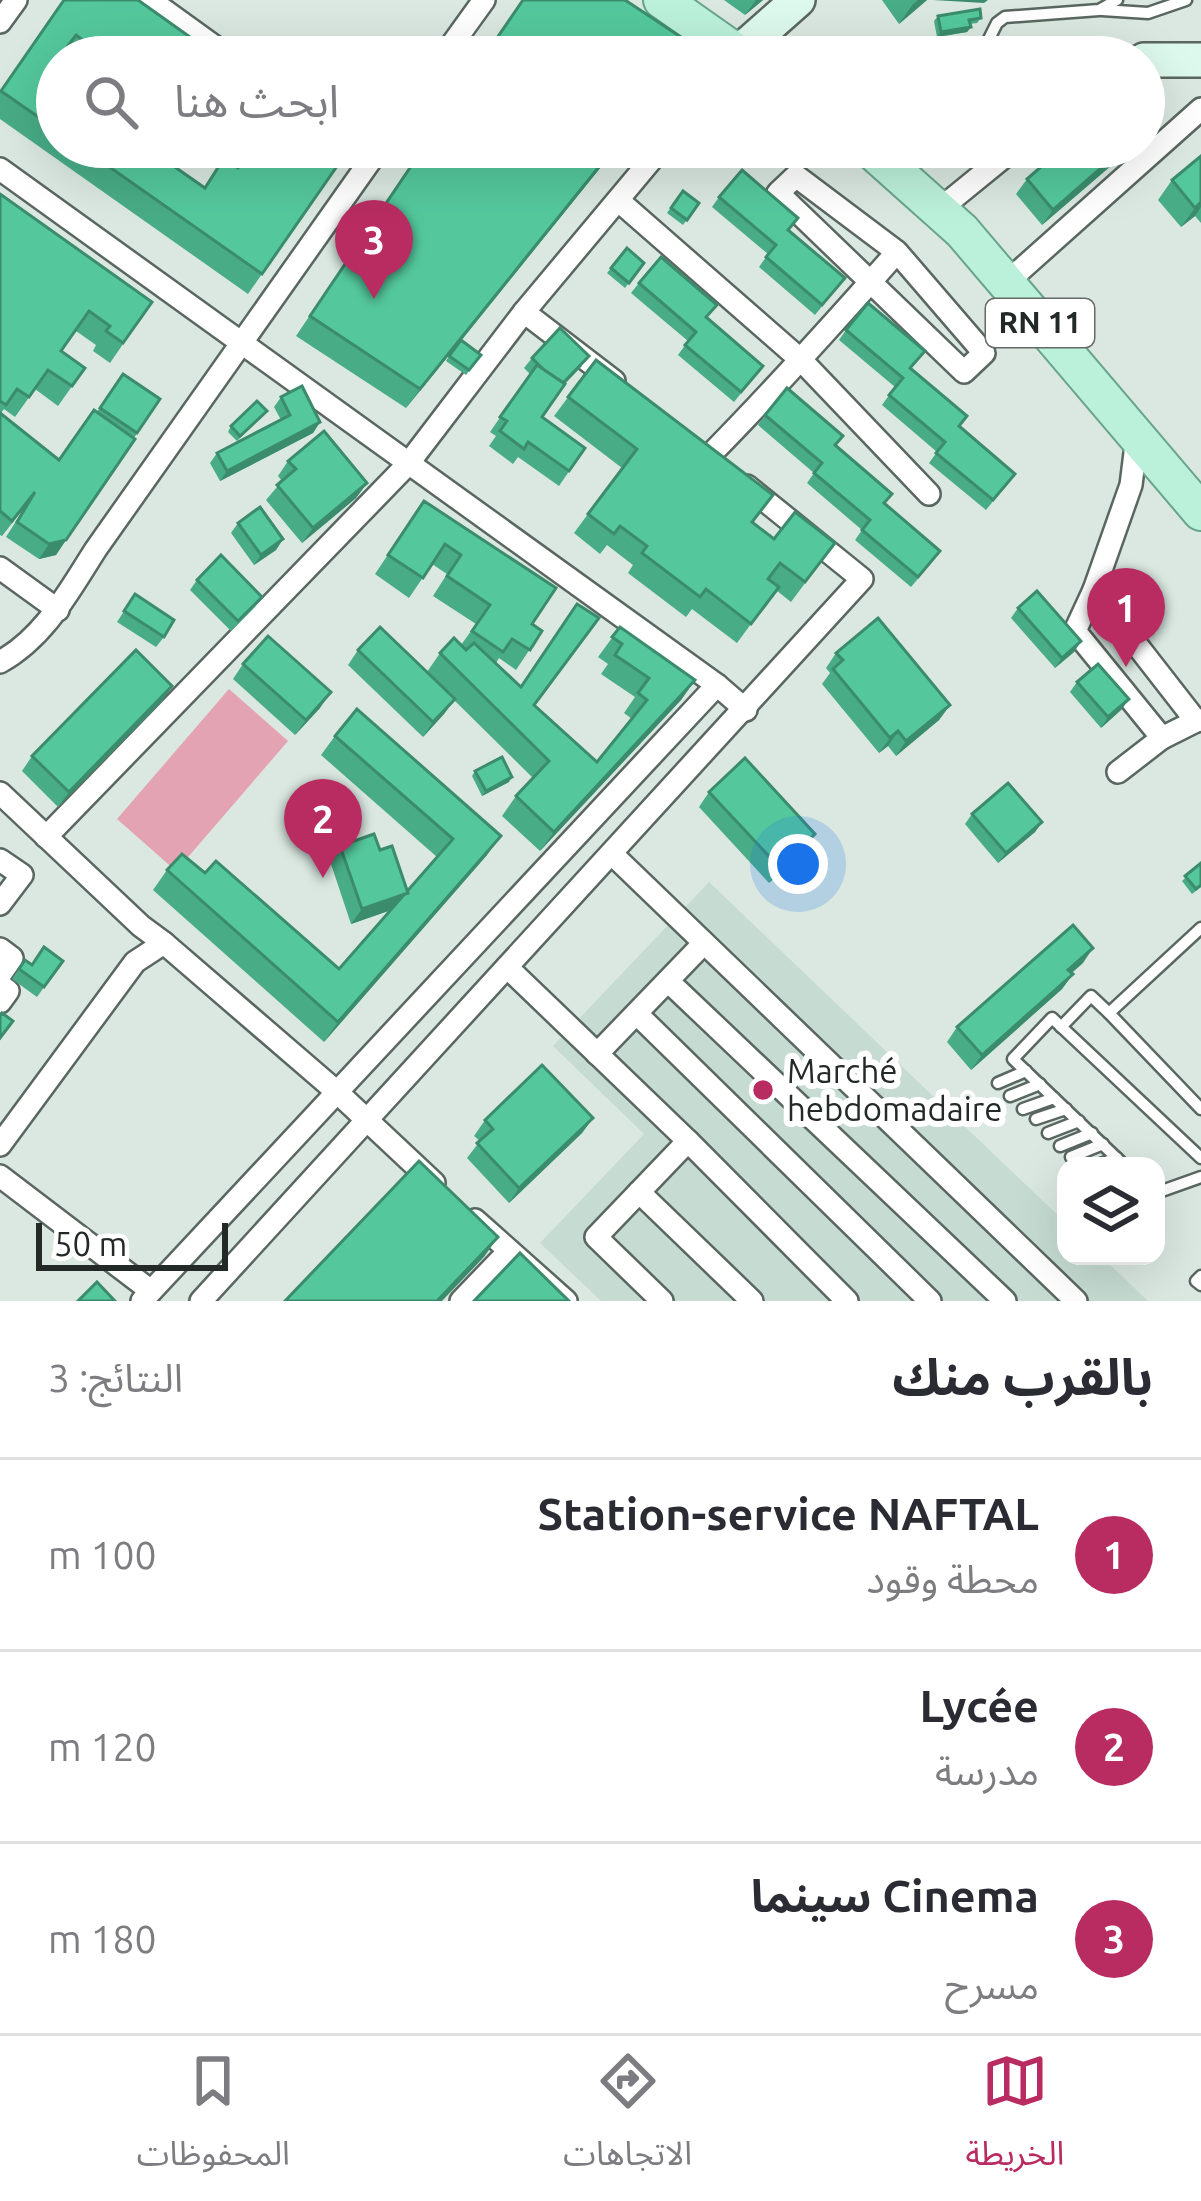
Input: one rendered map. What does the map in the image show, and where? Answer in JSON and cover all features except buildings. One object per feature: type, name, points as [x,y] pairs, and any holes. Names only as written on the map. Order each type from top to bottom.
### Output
[{"type":"main road","points":[[662,0],[711,36]]},
{"type":"main road","points":[[759,36],[798,0]]},
{"type":"main road","points":[[1165,60],[1201,60]]},
{"type":"main road","name":"RN 11","points":[[899,168],[1006,283],[1201,512]]},
{"type":"street","points":[[0,22],[16,0]]},
{"type":"street","points":[[150,0],[200,36]]},
{"type":"street","points":[[458,36],[484,0]]},
{"type":"street","points":[[1165,141],[1201,109]]},
{"type":"street","points":[[0,662],[19,651],[58,610],[357,168]]},
{"type":"street","points":[[46,837],[409,464],[524,312],[645,168]]},
{"type":"street","points":[[940,208],[990,168]]},
{"type":"street","points":[[1006,283],[1135,168]]},
{"type":"street","points":[[0,169],[746,710]]},
{"type":"street","points":[[796,176],[897,252],[984,353],[964,372],[778,194],[796,176]]},
{"type":"street","points":[[619,201],[802,362],[929,494]]},
{"type":"street","points":[[710,455],[802,362],[897,252]]},
{"type":"street","points":[[524,312],[635,398]]},
{"type":"street","points":[[1137,436],[1131,484],[1075,631],[1162,738]]},
{"type":"street","points":[[201,1301],[862,579],[691,441]]},
{"type":"street","points":[[0,568],[58,610]]},
{"type":"street","points":[[1094,590],[1198,720],[1162,738],[1118,772]]},
{"type":"street","points":[[0,1176],[147,1296],[717,685]]},
{"type":"street","points":[[0,794],[566,1301]]},
{"type":"street","points":[[612,854],[1076,1301]]},
{"type":"street","points":[[0,860],[22,875],[0,904]]},
{"type":"street","points":[[0,1145],[135,962],[164,943]]},
{"type":"street","points":[[598,1054],[704,943]]},
{"type":"street","points":[[0,949],[12,958],[0,975]]},
{"type":"street","points":[[507,967],[847,1301]]},
{"type":"street","points":[[668,980],[1005,1301]]},
{"type":"street","points":[[0,985],[8,991],[0,1002]]},
{"type":"street","points":[[637,1014],[930,1301]]},
{"type":"street","points":[[662,1301],[596,1238],[688,1141]]},
{"type":"street","points":[[639,1192],[752,1301]]},
{"type":"street","points":[[461,1301],[509,1251]]},
{"type":"lane","points":[[1099,10],[1117,0]]},
{"type":"lane","points":[[990,36],[1006,17],[1099,10],[1148,13],[1186,0]]},
{"type":"lane","points":[[1108,1013],[1201,928]]},
{"type":"lane","points":[[1061,1027],[1091,996],[1201,1108]]},
{"type":"lane","points":[[1116,1157],[1013,1058],[1052,1018],[1201,1158]]},
{"type":"lane","points":[[998,1083],[1026,1071]]},
{"type":"lane","points":[[1010,1096],[1040,1084]]},
{"type":"lane","points":[[1023,1108],[1054,1097]]},
{"type":"lane","points":[[1036,1119],[1066,1109]]},
{"type":"lane","points":[[1048,1133],[1078,1121]]},
{"type":"lane","points":[[1060,1146],[1092,1133]]},
{"type":"lane","points":[[1071,1157],[1103,1144]]},
{"type":"lane","points":[[1165,1190],[1201,1177]]},
{"type":"lane","points":[[1201,1276],[1196,1281],[1201,1286]]},
{"type":"shaded area","points":[[229,689],[288,741],[176,871],[117,819]]},
{"type":"shaded area","name":"Marché hebdomadaire","points":[[709,882],[1057,1214],[1057,1265],[1110,1265],[1148,1301],[601,1301],[540,1243],[644,1134],[553,1046]]},
{"type":"place","name":"Cinema سينما","points":[[374,299]]},
{"type":"place","name":"Station-service NAFTAL","points":[[1126,667]]},
{"type":"place","name":"Lycée","points":[[323,878]]},
{"type":"place","name":"Marché hebdomadaire","points":[[763,1090]]}]
